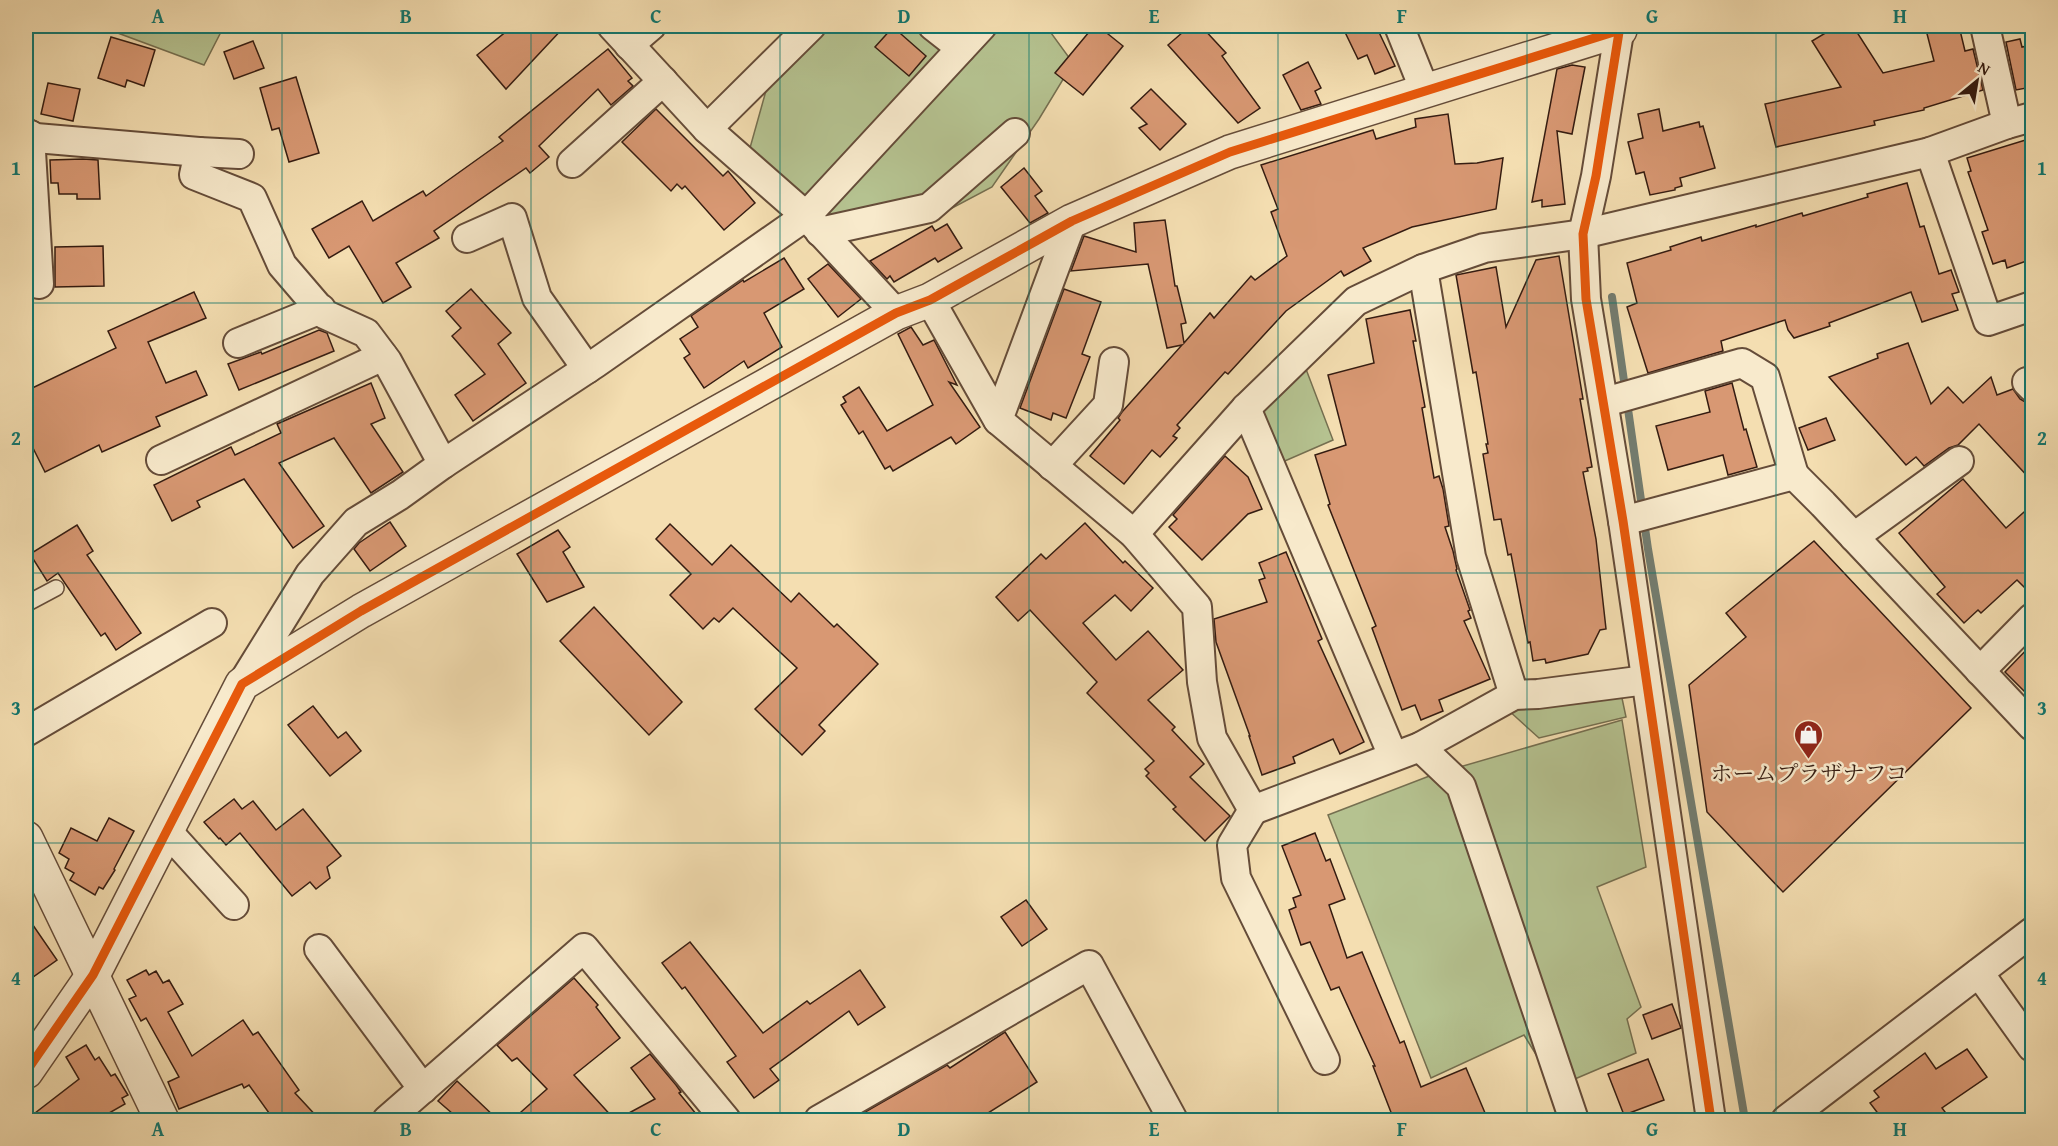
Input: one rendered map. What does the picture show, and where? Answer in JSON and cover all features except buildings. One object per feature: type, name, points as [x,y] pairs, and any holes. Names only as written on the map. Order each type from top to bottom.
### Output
[{"type":"street","points":[[651,26],[621,35],[707,129],[813,224],[896,313]]},
{"type":"street","points":[[707,129],[811,26]]},
{"type":"street","points":[[933,26],[961,48]]},
{"type":"street","points":[[26,1072],[93,975],[242,684],[310,574],[356,522],[587,369],[813,224],[982,26]]},
{"type":"street","points":[[1399,26],[1425,91]]},
{"type":"street","points":[[1134,534],[1246,408],[1356,301],[1423,269],[1484,248],[1583,234],[1930,152],[2020,121],[1984,26]]},
{"type":"street","points":[[242,684],[362,611],[896,313],[930,300],[1072,221],[1230,152],[1624,27],[1583,234],[1586,299],[1620,398],[1634,518],[1646,680],[1711,1120]]},
{"type":"street","points":[[572,163],[663,81]]},
{"type":"street","points":[[813,224],[929,208],[1015,133]]},
{"type":"street","points":[[28,134],[36,138],[239,154]]},
{"type":"street","points":[[28,134],[39,284]]},
{"type":"street","points":[[199,152],[194,175],[252,198],[282,265],[324,314],[366,333],[383,356],[443,464]]},
{"type":"street","points":[[1930,152],[1988,321],[2032,306]]},
{"type":"street","points":[[467,238],[512,218],[537,298],[587,369]]},
{"type":"street","points":[[998,420],[1072,221]]},
{"type":"street","points":[[1423,269],[1472,557],[1514,694]]},
{"type":"street","points":[[930,300],[998,420],[1134,534],[1197,607],[1202,682],[1212,738],[1253,810]]},
{"type":"street","points":[[238,343],[321,309]]},
{"type":"street","points":[[161,460],[383,356]]},
{"type":"street","points":[[1052,466],[1108,405],[1114,362]]},
{"type":"street","points":[[1620,398],[1742,363],[1765,377],[1794,475],[2032,726]]},
{"type":"street","points":[[1246,408],[1393,756]]},
{"type":"street","points":[[1854,537],[1959,461]]},
{"type":"street","points":[[1634,518],[1794,475]]},
{"type":"street","points":[[1980,671],[2032,618]]},
{"type":"street","points":[[26,732],[212,623]]},
{"type":"street","points":[[1325,1060],[1236,878],[1232,846],[1253,810],[1420,747],[1514,694],[1538,694],[1646,680]]},
{"type":"street","points":[[1420,747],[1461,786],[1574,1120]]},
{"type":"street","points":[[167,831],[234,904]]},
{"type":"street","points":[[27,843],[162,1120]]},
{"type":"street","points":[[1786,1120],[2032,932]]},
{"type":"street","points":[[387,1120],[584,948],[726,1120]]},
{"type":"street","points":[[319,949],[423,1089]]},
{"type":"street","points":[[819,1120],[1089,965],[1173,1120]]},
{"type":"street","points":[[1979,973],[2032,1047]]},
{"type":"lane","points":[[26,604],[56,588]]},
{"type":"green space","points":[[103,26],[224,26],[204,65]]},
{"type":"green space","points":[[823,26],[1046,26],[1073,63],[1039,119],[992,187],[937,216],[829,233],[748,155],[769,80]]},
{"type":"green space","points":[[1301,356],[1333,440],[1271,467],[1246,408]]},
{"type":"green space","points":[[1619,684],[1626,717],[1539,738],[1507,709]]},
{"type":"green space","points":[[1622,720],[1646,867],[1597,887],[1641,1007],[1627,1019],[1636,1053],[1556,1087],[1524,1035],[1431,1078],[1328,815],[1432,775]]},
{"type":"waterway","points":[[1612,297],[1648,549],[1745,1120]]},
{"type":"cycle path","points":[[1620,26],[1596,176],[1583,234],[1586,299],[1623,521],[1711,1120]]},
{"type":"cycle path","points":[[26,1072],[93,975],[242,684],[361,611],[896,313],[930,300],[1072,221],[1230,152],[1633,26]]},
{"type":"place","name":"ホームプラザナフコ","points":[[1809,760]]}]
